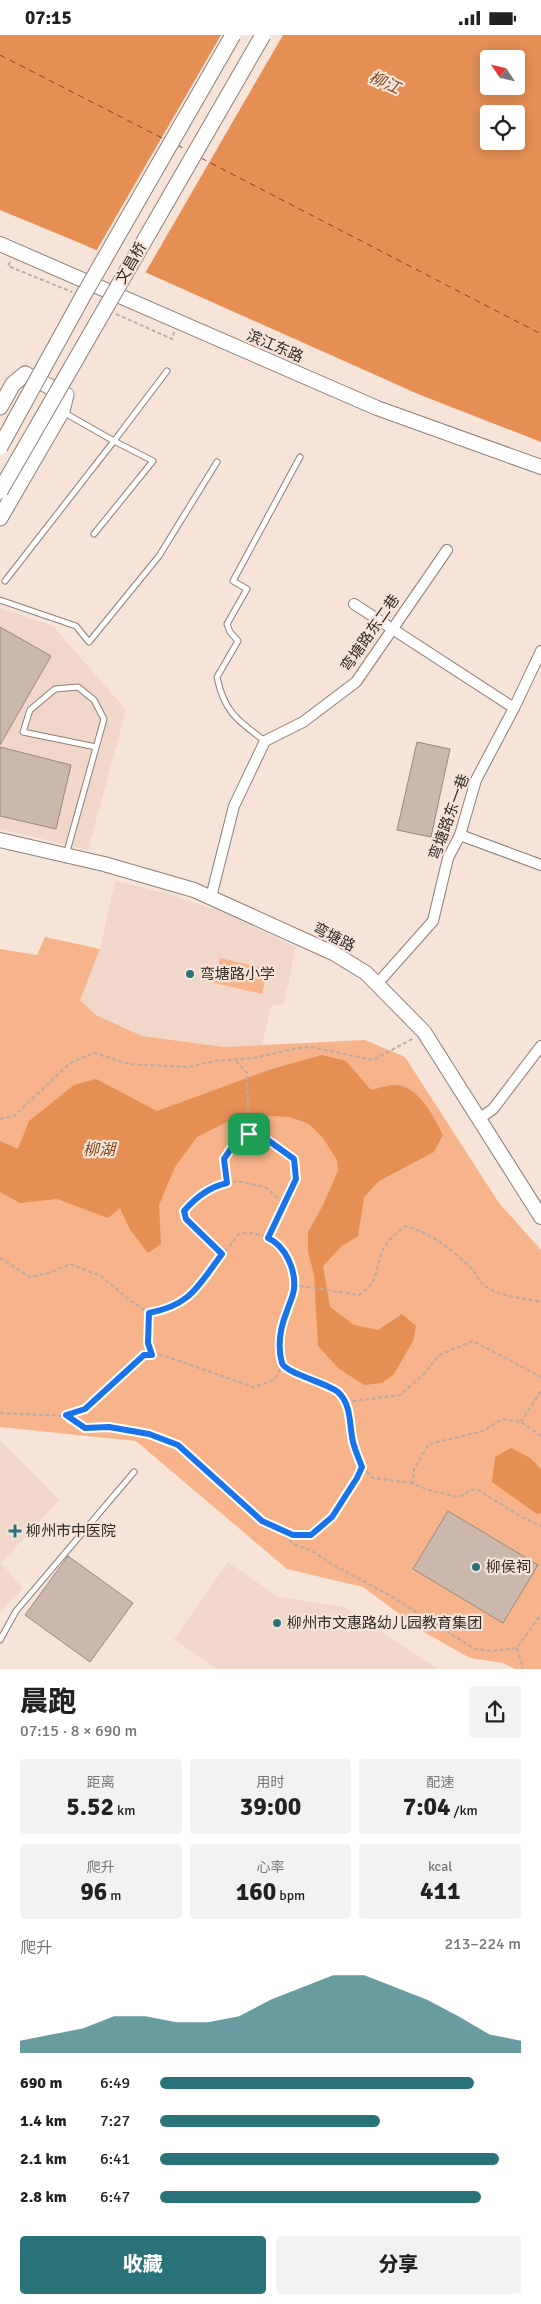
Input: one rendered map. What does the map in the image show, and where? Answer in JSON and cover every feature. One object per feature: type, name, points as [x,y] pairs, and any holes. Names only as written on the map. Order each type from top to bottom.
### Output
[{"type":"main road","name":"文昌桥","points":[[0,447],[83,296],[233,35]]},
{"type":"main road","name":"文昌桥","points":[[0,491],[263,35]]},
{"type":"main road","points":[[0,407],[13,384],[25,374],[66,395],[62,411],[0,518]]},
{"type":"street","name":"滨江东路","points":[[0,244],[377,407],[541,467]]},
{"type":"street","name":"弯塘路东二巷","points":[[265,741],[303,722],[356,682],[447,550]]},
{"type":"street","points":[[354,604],[514,708]]},
{"type":"street","name":"弯塘路东一巷","points":[[377,984],[432,921],[448,858],[460,835],[476,780],[514,708],[541,651]]},
{"type":"street","points":[[210,897],[234,806],[265,741]]},
{"type":"street","points":[[460,835],[541,865]]},
{"type":"street","name":"弯塘路","points":[[0,840],[66,855],[194,889],[334,954],[366,973],[424,1033],[541,1217]]},
{"type":"street","points":[[478,1119],[493,1109],[541,1047]]},
{"type":"lane","points":[[5,581],[167,371]]},
{"type":"lane","points":[[62,411],[153,461],[94,534]]},
{"type":"lane","points":[[265,741],[239,722],[221,697],[217,677],[238,641],[230,632],[227,624],[247,589],[233,581],[300,457]]},
{"type":"lane","points":[[0,600],[76,626],[89,642],[160,556],[217,462]]},
{"type":"lane","points":[[66,855],[104,719],[94,700],[78,687],[55,689],[30,710],[23,732],[96,747]]},
{"type":"lane","points":[[0,1640],[16,1611],[134,1472]]},
{"type":"path","points":[[14,251],[8,266],[83,296]]},
{"type":"path","points":[[105,308],[172,339],[179,322]]},
{"type":"path","points":[[0,1119],[14,1116],[70,1063],[94,1053],[129,1064],[188,1067],[215,1061],[236,1061],[311,1047],[373,1060],[424,1033]]},
{"type":"path","points":[[236,1061],[247,1073],[249,1134]]},
{"type":"path","points":[[227,1183],[224,1159],[240,1135],[258,1133],[294,1159],[296,1179],[268,1238]]},
{"type":"path","points":[[222,1254],[186,1219],[184,1211],[197,1196],[219,1185],[237,1181],[265,1187],[284,1203]]},
{"type":"path","points":[[294,1285],[359,1295],[369,1288],[378,1273],[382,1251],[391,1237],[406,1226],[426,1232],[455,1253],[472,1269],[484,1286],[497,1292],[541,1302]]},
{"type":"path","points":[[0,1413],[66,1415],[85,1409],[144,1355],[162,1355],[253,1387],[275,1378],[282,1365],[279,1343],[283,1321],[294,1291],[294,1277],[286,1254],[268,1238],[251,1231],[239,1234],[190,1295],[178,1304],[149,1313]]},
{"type":"path","points":[[0,1258],[30,1277],[52,1272],[70,1264],[101,1276],[127,1298],[149,1313]]},
{"type":"path","points":[[149,1313],[148,1343],[152,1355]]},
{"type":"path","points":[[346,1402],[400,1395],[424,1374],[439,1355],[473,1341],[541,1377]]},
{"type":"path","points":[[282,1365],[337,1391],[346,1402],[353,1443],[362,1467],[373,1478],[413,1484],[459,1497],[472,1490],[478,1490],[523,1518],[541,1526]]},
{"type":"path","points":[[521,1422],[541,1391]]},
{"type":"path","points":[[66,1415],[85,1428],[109,1427],[149,1434],[178,1445],[262,1521],[293,1535],[311,1535],[332,1517],[362,1467]]},
{"type":"path","points":[[413,1484],[414,1469],[429,1444],[484,1431],[502,1419],[521,1422],[541,1436]]},
{"type":"path","points":[[283,1532],[293,1544],[312,1551],[389,1595],[475,1649],[492,1651],[517,1648],[541,1614]]},
{"type":"path","points":[[517,1648],[523,1669]]},
{"type":"shaded area","points":[[0,608],[53,626],[126,710],[88,850],[0,829]]},
{"type":"shaded area","name":"弯塘路小学","points":[[115,881],[170,894],[219,911],[296,947],[284,1004],[271,1006],[262,1046],[224,1047],[142,1036],[96,1015],[79,1000],[100,949]]},
{"type":"shaded area","points":[[45,937],[100,949],[80,1000],[96,1015],[142,1036],[224,1047],[365,1040],[405,1057],[499,1203],[541,1250],[541,1669],[515,1669],[503,1663],[470,1658],[424,1632],[363,1587],[287,1569],[136,1441],[0,1427],[0,949],[37,955]]},
{"type":"shaded area","points":[[220,958],[268,969],[262,994],[214,983]]},
{"type":"shaded area","name":"柳州市中医院","points":[[0,1440],[59,1500],[1,1563],[23,1589],[0,1611]]},
{"type":"shaded area","name":"柳州市文惠路幼儿园教育集团","points":[[228,1562],[278,1597],[344,1607],[438,1669],[217,1669],[174,1639]]},
{"type":"water","name":"柳江","points":[[0,35],[541,35],[541,442],[418,394],[80,243],[0,210]]},
{"type":"water","name":"柳湖","points":[[322,1055],[346,1061],[371,1090],[395,1085],[411,1090],[424,1103],[443,1135],[434,1152],[379,1181],[364,1197],[358,1236],[342,1246],[323,1266],[330,1307],[354,1325],[378,1330],[402,1314],[416,1326],[413,1341],[394,1374],[382,1383],[364,1385],[338,1368],[318,1346],[314,1275],[308,1251],[308,1232],[323,1205],[338,1171],[337,1160],[323,1138],[309,1124],[290,1117],[254,1115],[231,1120],[197,1137],[175,1167],[159,1205],[161,1244],[148,1253],[130,1230],[120,1208],[108,1218],[57,1199],[20,1203],[0,1192],[0,1141],[18,1149],[29,1121],[74,1085],[96,1079],[157,1111],[272,1069]]},
{"type":"water","points":[[511,1448],[530,1458],[541,1469],[541,1513],[537,1514],[492,1482],[495,1457]]},
{"type":"pier","points":[[221,35],[283,35],[144,275],[95,253]]},
{"type":"building","points":[[0,627],[51,656],[0,745]]},
{"type":"building","points":[[417,742],[450,749],[431,837],[397,830]]},
{"type":"building","points":[[0,747],[71,765],[56,829],[0,816]]},
{"type":"building","name":"柳侯祠","points":[[448,1511],[538,1565],[503,1623],[413,1569]]},
{"type":"building","points":[[68,1556],[133,1603],[90,1662],[25,1615]]},
{"type":"ferry route","points":[[0,55],[164,139]]},
{"type":"ferry route","points":[[177,145],[189,151]]},
{"type":"ferry route","points":[[201,158],[541,334]]},
{"type":"place","name":"弯塘路小学","points":[[190,974]]},
{"type":"place","name":"柳州市中医院","points":[[15,1531]]},
{"type":"place","name":"柳侯祠","points":[[476,1567]]},
{"type":"place","name":"柳州市文惠路幼儿园教育集团","points":[[277,1623]]},
{"type":"route","points":[[258,1133],[294,1159],[296,1179],[268,1238],[286,1254],[294,1277],[294,1291],[283,1321],[279,1343],[282,1365],[337,1391],[346,1402],[353,1443],[362,1467],[332,1517],[311,1535],[293,1535],[262,1521],[178,1445],[149,1434],[109,1427],[85,1428],[66,1415],[85,1409],[144,1355],[152,1355],[148,1343],[149,1313],[178,1304],[190,1295],[222,1254],[186,1219],[184,1211],[197,1196],[227,1183],[224,1159],[240,1135],[249,1134],[258,1133]]}]
